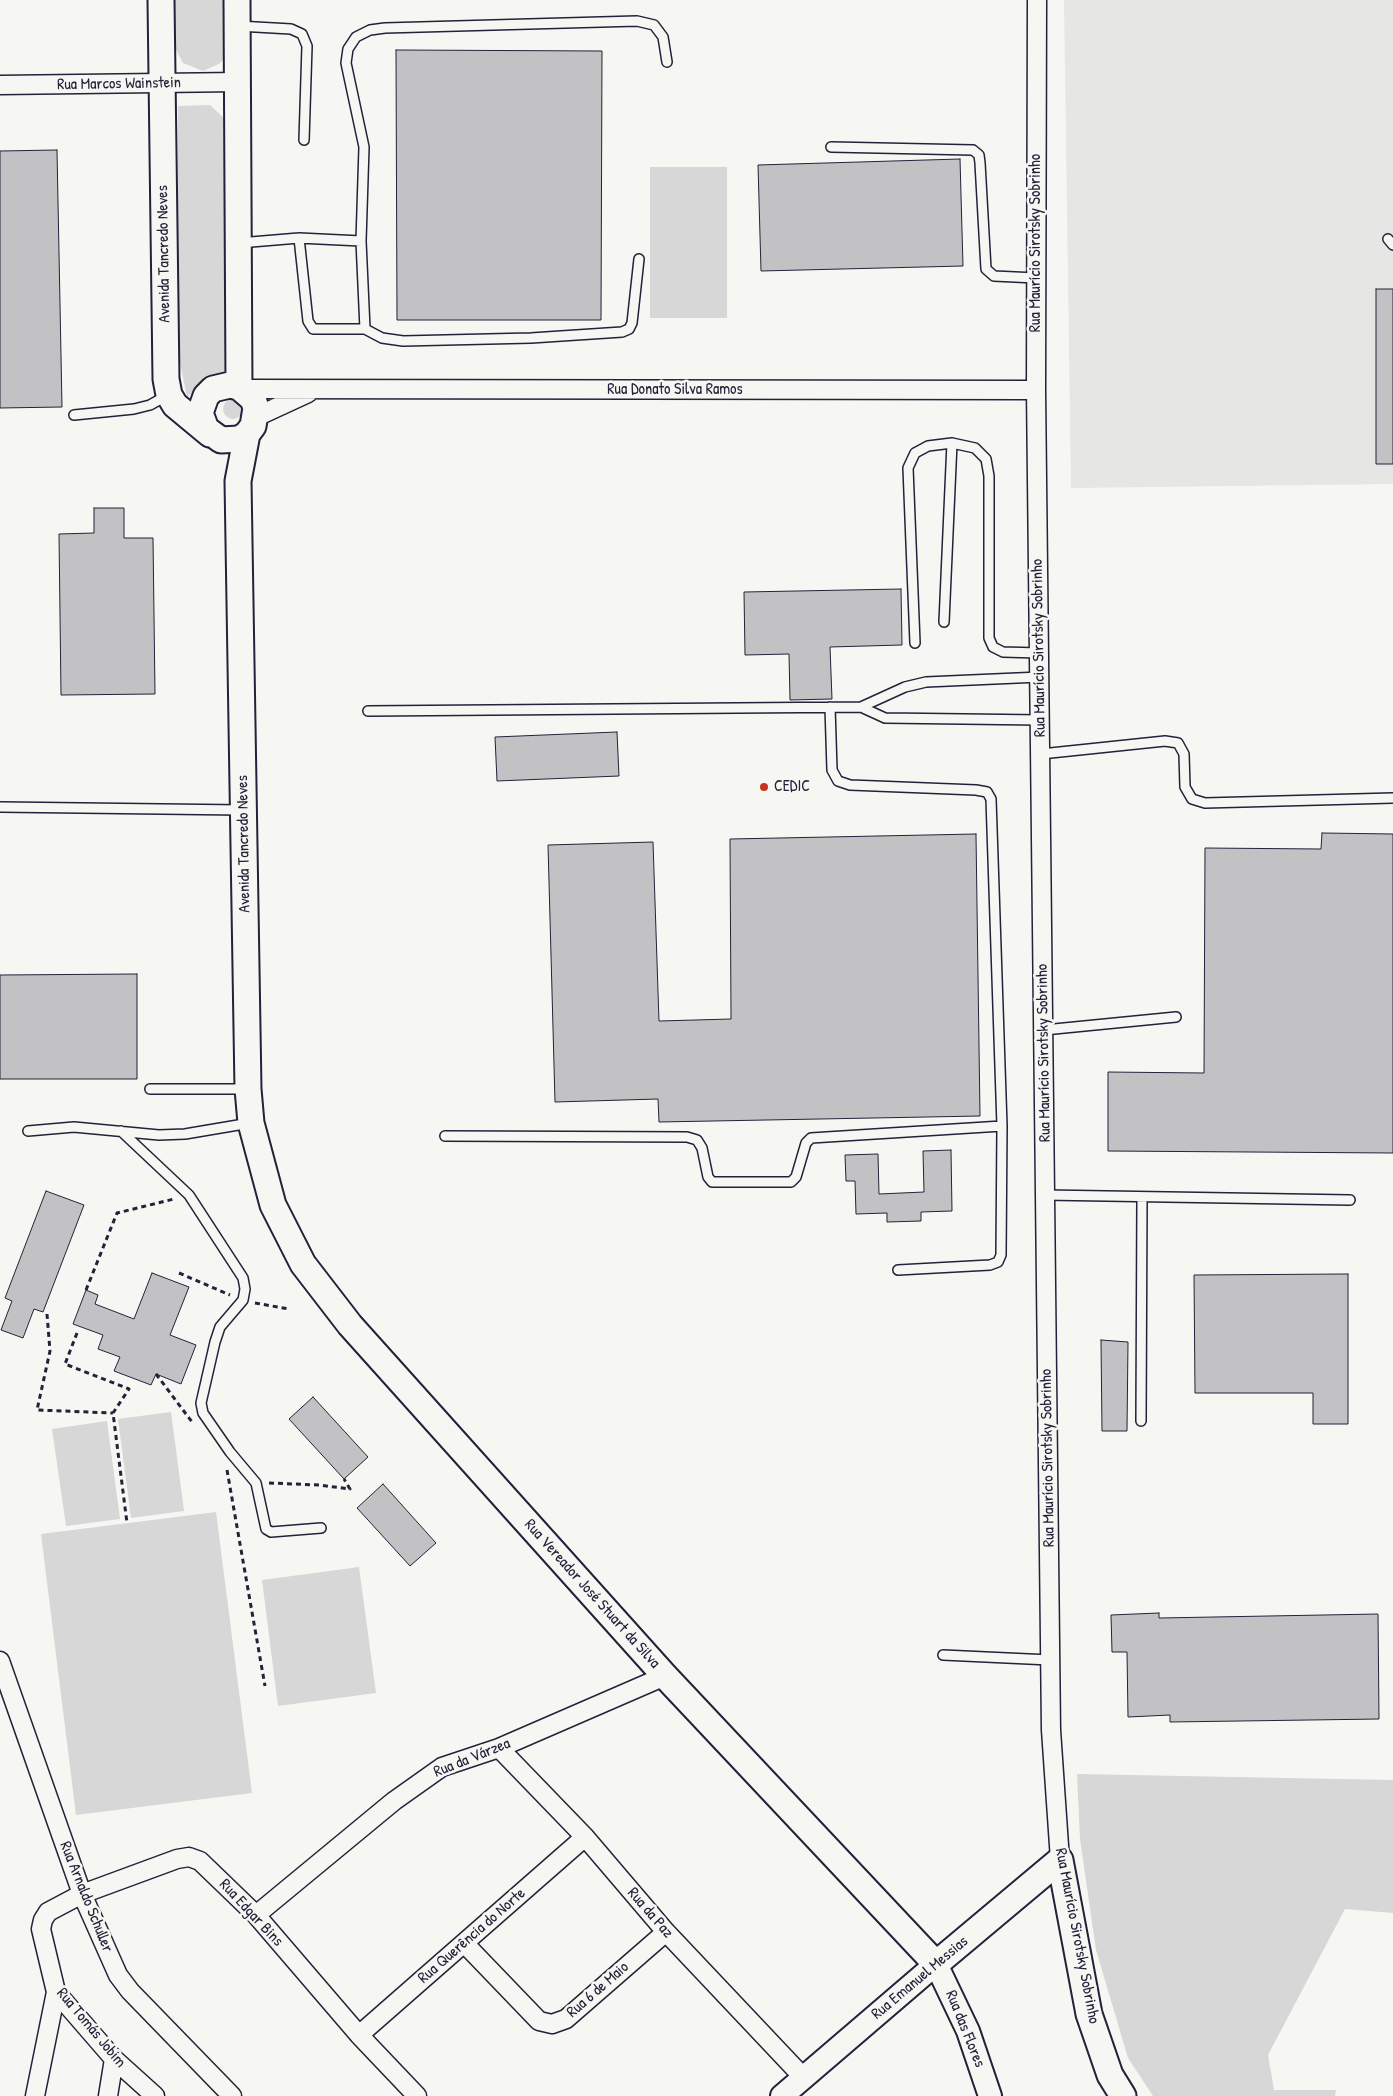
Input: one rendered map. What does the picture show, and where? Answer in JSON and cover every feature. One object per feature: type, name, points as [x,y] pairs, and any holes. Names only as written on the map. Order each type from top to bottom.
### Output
[{"type":"main road","name":"Avenida Tancredo Neves","points":[[161,0],[160,83],[166,378],[169,395],[175,405],[212,436],[238,481]]},
{"type":"main road","points":[[238,0],[241,388]]},
{"type":"main road","points":[[221,386],[241,388],[253,399],[251,426],[230,440],[212,436],[202,421],[200,412],[206,396],[221,386]]},
{"type":"main road","name":"Avenida Tancredo Neves","points":[[251,426],[238,481],[248,1089],[251,1123],[273,1205]]},
{"type":"main road","name":"Rua Vereador José Stuart da Silva","points":[[273,1205],[303,1264],[350,1324],[664,1676],[936,1964]]},
{"type":"main road","name":"Rua Emanuel Messias","points":[[936,1964],[1060,1860]]},
{"type":"main road","name":"Rua Maurício Sirotsky Sobrinho","points":[[1060,1860],[1089,2014],[1110,2075],[1123,2096]]},
{"type":"street","name":"Rua Maurício Sirotsky Sobrinho","points":[[1037,0],[1036,390],[1050,1660],[1051,1730],[1060,1860]]},
{"type":"street","name":"Rua Marcos Wainstein","points":[[0,86],[238,82]]},
{"type":"street","name":"Rua Donato Silva Ramos","points":[[241,388],[313,390],[1036,390]]},
{"type":"street","name":"Rua Donato Silva Ramos","points":[[251,426],[313,390]]},
{"type":"street","name":"Rua Arnaldo Schuller","points":[[0,1661],[82,1894],[118,1975],[130,1991],[232,2096]]},
{"type":"street","name":"Rua da Várzea","points":[[256,1915],[394,1800],[430,1775],[450,1764],[499,1748],[664,1676]]},
{"type":"street","name":"Rua da Paz","points":[[499,1748],[585,1837],[666,1932],[803,2077]]},
{"type":"street","name":"Rua Querência do Norte","points":[[359,2035],[585,1837]]},
{"type":"street","name":"Rua Edgar Bins","points":[[43,1920],[48,1912],[82,1894],[177,1859],[189,1857],[200,1860],[256,1915],[359,2035],[417,2096]]},
{"type":"street","name":"Rua Tomás Jobim","points":[[43,1920],[41,1929],[56,1992],[114,2059],[155,2096]]},
{"type":"street","name":"Rua 6 de Maio","points":[[464,1943],[540,2021],[552,2024],[566,2019],[666,1932]]},
{"type":"street","name":"Rua Emanuel Messias","points":[[782,2096],[936,1964]]},
{"type":"street","name":"Rua das Flores","points":[[936,1964],[968,2031],[990,2096]]},
{"type":"street","points":[[34,2096],[56,1992]]},
{"type":"street","points":[[108,2096],[114,2059]]},
{"type":"lane","points":[[365,329],[361,241],[365,180],[364,147],[346,62],[348,49],[356,37],[370,30],[385,28],[637,21],[654,25],[663,37],[667,62]]},
{"type":"lane","points":[[238,26],[291,29],[302,34],[307,46],[304,140]]},
{"type":"lane","points":[[831,147],[973,150],[979,155],[980,163],[986,269],[994,276],[1036,278]]},
{"type":"lane","points":[[239,243],[299,238],[361,241]]},
{"type":"lane","points":[[299,238],[308,321],[313,329],[365,329],[382,338],[403,342],[531,338],[622,332],[629,329],[632,323],[639,259]]},
{"type":"lane","points":[[74,415],[134,409],[150,405],[169,395]]},
{"type":"lane","points":[[915,643],[908,468],[914,453],[928,446],[952,443],[975,448],[986,459],[989,476],[990,638],[993,647],[1003,652],[1039,653]]},
{"type":"lane","points":[[944,622],[952,443]]},
{"type":"lane","points":[[368,711],[861,707],[905,687],[926,682],[1040,677]]},
{"type":"lane","points":[[830,707],[832,770],[838,781],[850,785],[976,790],[987,792],[991,799],[1002,1126],[1002,1255],[998,1262],[990,1265],[898,1270]]},
{"type":"lane","points":[[861,707],[885,718],[1041,720]]},
{"type":"lane","points":[[1041,754],[1165,741],[1178,743],[1184,754],[1185,787],[1192,799],[1205,803],[1393,798]]},
{"type":"lane","points":[[0,807],[243,810]]},
{"type":"lane","points":[[1044,1030],[1176,1017]]},
{"type":"lane","points":[[150,1088],[248,1089]]},
{"type":"lane","points":[[28,1131],[74,1127],[159,1135],[185,1134],[251,1123]]},
{"type":"lane","points":[[445,1136],[687,1137],[697,1140],[702,1148],[708,1177],[712,1182],[791,1182],[796,1177],[806,1143],[811,1138],[1002,1126]]},
{"type":"lane","points":[[121,1130],[189,1195],[243,1278],[245,1289],[242,1300],[220,1327],[215,1342],[201,1403],[203,1413],[256,1483],[266,1530],[271,1532],[321,1528]]},
{"type":"lane","points":[[1045,1195],[1350,1200]]},
{"type":"lane","points":[[1141,1421],[1142,1197]]},
{"type":"lane","points":[[943,1655],[1050,1660]]},
{"type":"path","points":[[86,1290],[117,1213],[189,1195]]},
{"type":"path","points":[[47,1314],[50,1351],[37,1410],[113,1413]]},
{"type":"path","points":[[77,1333],[65,1364],[129,1388],[113,1413],[127,1523]]},
{"type":"path","points":[[227,1469],[265,1686]]},
{"type":"shaded area","points":[[175,0],[228,0],[228,54],[219,64],[203,71],[183,63],[175,48]]},
{"type":"shaded area","points":[[1064,0],[1393,0],[1393,484],[1071,488]]},
{"type":"shaded area","points":[[210,105],[226,120],[229,373],[208,380],[187,397],[178,353],[178,106]]},
{"type":"shaded area","points":[[650,167],[727,167],[727,318],[650,318]]},
{"type":"shaded area","points":[[233,399],[240,402],[243,409],[240,416],[233,419],[226,416],[223,409],[226,402]]},
{"type":"shaded area","points":[[171,1412],[184,1511],[131,1518],[118,1419]]},
{"type":"shaded area","points":[[107,1421],[120,1519],[66,1526],[52,1429]]},
{"type":"shaded area","points":[[216,1512],[252,1793],[76,1815],[41,1534]]},
{"type":"shaded area","points":[[359,1567],[376,1693],[278,1706],[262,1580]]},
{"type":"shaded area","points":[[1077,1774],[1393,1780],[1393,1913],[1345,1909],[1268,2055],[1274,2090],[1336,2090],[1335,2096],[1153,2096],[1128,2058],[1096,1950],[1080,1839]]},
{"type":"building","points":[[396,50],[602,51],[601,320],[397,320]]},
{"type":"building","points":[[57,150],[62,407],[0,408],[0,151]]},
{"type":"building","points":[[960,159],[963,266],[761,271],[758,165]]},
{"type":"building","points":[[1376,289],[1393,289],[1393,464],[1376,464]]},
{"type":"building","points":[[94,508],[124,508],[124,538],[153,538],[155,694],[61,695],[59,534],[94,533]]},
{"type":"building","points":[[901,589],[902,645],[830,647],[832,699],[790,700],[789,654],[745,655],[744,592]]},
{"type":"building","points":[[617,732],[619,776],[497,781],[495,737]]},
{"type":"building","points":[[1322,833],[1393,834],[1393,1153],[1108,1151],[1108,1072],[1204,1073],[1205,848],[1321,849]]},
{"type":"building","points":[[976,834],[980,1116],[659,1122],[658,1099],[555,1102],[548,845],[653,842],[659,1021],[731,1019],[730,839]]},
{"type":"building","points":[[137,974],[137,1079],[0,1079],[0,975]]},
{"type":"building","points":[[951,1150],[952,1211],[921,1212],[921,1221],[887,1222],[887,1213],[856,1214],[855,1181],[846,1181],[845,1155],[878,1154],[879,1194],[924,1192],[923,1151]]},
{"type":"building","points":[[46,1191],[84,1205],[43,1312],[34,1309],[23,1338],[1,1330],[12,1301],[5,1298]]},
{"type":"building","points":[[152,1273],[189,1287],[170,1335],[196,1345],[181,1384],[156,1374],[151,1385],[114,1371],[120,1357],[98,1349],[103,1335],[73,1324],[86,1290],[98,1295],[95,1304],[134,1319]]},
{"type":"building","points":[[1348,1274],[1348,1424],[1313,1424],[1313,1393],[1195,1393],[1194,1275]]},
{"type":"building","points":[[1101,1340],[1128,1342],[1127,1431],[1102,1431]]},
{"type":"building","points":[[313,1397],[368,1457],[344,1479],[289,1419]]},
{"type":"building","points":[[383,1484],[436,1543],[410,1566],[357,1508]]},
{"type":"building","points":[[1159,1613],[1159,1618],[1378,1614],[1379,1719],[1170,1722],[1170,1715],[1128,1717],[1127,1652],[1112,1652],[1111,1615]]},
{"type":"place","name":"CEDIC","points":[[764,787]]}]
